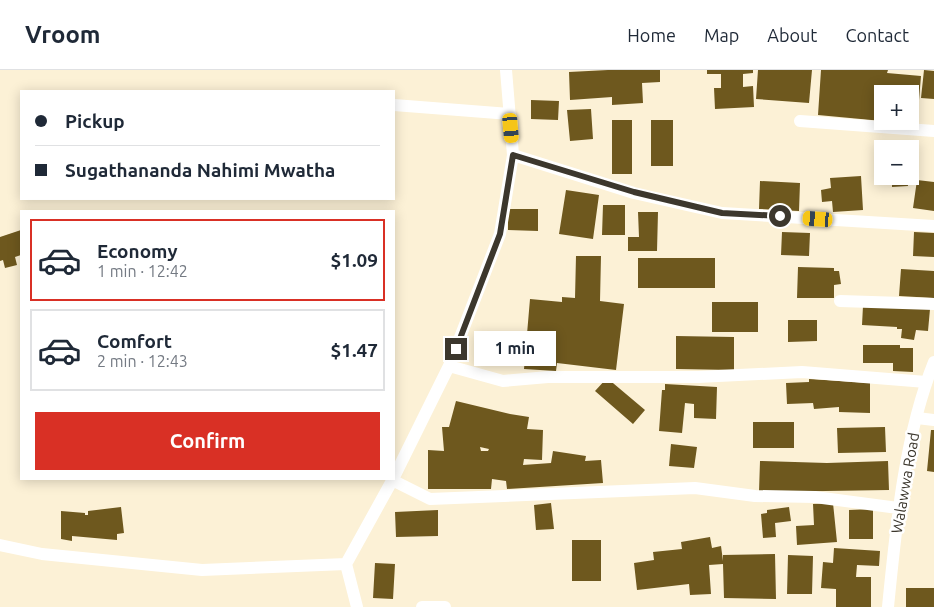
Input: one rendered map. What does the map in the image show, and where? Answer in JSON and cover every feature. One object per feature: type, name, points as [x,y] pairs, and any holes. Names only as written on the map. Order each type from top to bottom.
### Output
[{"type":"street","points":[[395,474],[449,366],[500,234],[513,155],[506,70]]},
{"type":"street","points":[[395,105],[510,114]]},
{"type":"street","points":[[800,121],[934,131]]},
{"type":"street","points":[[513,155],[634,192],[722,213],[934,226]]},
{"type":"street","points":[[840,301],[934,304]]},
{"type":"street","name":"Walawwa Road","points":[[888,607],[898,508],[917,418],[926,382],[934,362]]},
{"type":"street","points":[[449,366],[503,380],[548,377],[698,377],[802,372],[926,382]]},
{"type":"street","points":[[917,418],[934,420]]},
{"type":"street","points":[[395,479],[430,499],[695,488],[755,496],[815,497],[898,508]]},
{"type":"street","points":[[356,607],[346,564],[392,480]]},
{"type":"street","points":[[0,545],[42,554],[202,570],[346,564]]},
{"type":"street","points":[[422,607],[445,607]]},
{"type":"building","points":[[660,70],[660,82],[642,83],[643,103],[612,105],[612,97],[570,100],[569,72]]},
{"type":"building","points":[[707,70],[753,70],[753,73],[743,74],[743,87],[753,86],[754,107],[715,109],[714,88],[721,88],[721,74],[707,74]]},
{"type":"building","points":[[758,70],[812,70],[809,103],[756,99]]},
{"type":"building","points":[[821,70],[888,70],[887,73],[921,76],[919,100],[919,85],[874,85],[874,120],[818,115]]},
{"type":"building","points":[[924,70],[934,71],[934,99],[921,98]]},
{"type":"building","points":[[531,100],[559,101],[558,120],[531,119]]},
{"type":"building","points":[[591,109],[593,139],[570,141],[567,110]]},
{"type":"building","points":[[612,120],[632,120],[632,174],[612,174]]},
{"type":"building","points":[[651,120],[673,120],[673,166],[651,166]]},
{"type":"building","points":[[861,176],[863,210],[833,212],[832,201],[822,202],[821,190],[831,188],[830,178]]},
{"type":"building","points":[[919,180],[934,182],[934,211],[913,208],[916,185],[919,185]]},
{"type":"building","points":[[760,181],[800,183],[799,211],[759,209]]},
{"type":"building","points":[[892,185],[908,186],[892,187]]},
{"type":"building","points":[[566,190],[599,195],[593,239],[559,234]]},
{"type":"building","points":[[603,205],[625,205],[625,235],[602,235]]},
{"type":"building","points":[[508,209],[538,209],[538,231],[508,230]]},
{"type":"building","points":[[638,212],[658,212],[657,251],[628,251],[628,237],[639,237]]},
{"type":"building","points":[[20,230],[20,255],[15,257],[17,265],[5,268],[3,260],[0,261],[0,237]]},
{"type":"building","points":[[782,232],[810,233],[809,256],[781,255]]},
{"type":"building","points":[[914,232],[934,233],[934,257],[913,256]]},
{"type":"building","points":[[576,256],[601,256],[600,301],[624,304],[616,370],[557,363],[556,371],[524,369],[530,299],[562,302],[562,297],[575,298]]},
{"type":"building","points":[[638,258],[715,258],[715,288],[638,288]]},
{"type":"building","points":[[798,267],[834,268],[834,271],[839,271],[841,284],[834,285],[834,298],[797,298]]},
{"type":"building","points":[[901,269],[934,271],[934,298],[899,296]]},
{"type":"building","points":[[712,302],[758,302],[758,332],[712,332]]},
{"type":"building","points":[[863,306],[930,309],[928,331],[916,330],[914,340],[901,338],[902,329],[897,329],[897,327],[862,325]]},
{"type":"building","points":[[788,320],[817,320],[817,341],[788,342]]},
{"type":"building","points":[[676,336],[734,337],[734,370],[676,369]]},
{"type":"building","points":[[863,345],[900,345],[900,348],[913,348],[913,372],[893,371],[893,363],[863,363]]},
{"type":"building","points":[[607,378],[645,410],[633,424],[595,391]]},
{"type":"building","points":[[809,379],[870,383],[870,413],[839,412],[839,407],[814,409],[813,403],[787,404],[786,383],[809,382]]},
{"type":"building","points":[[665,384],[717,387],[716,419],[694,418],[694,404],[685,403],[682,433],[659,431],[662,390],[665,390]]},
{"type":"building","points":[[456,401],[529,417],[527,429],[543,430],[542,460],[524,459],[523,465],[551,463],[553,451],[586,456],[585,461],[601,460],[603,483],[507,489],[506,481],[492,479],[491,489],[428,489],[428,450],[444,451],[442,427],[449,427]],"holes":[[[480,447],[489,449],[488,451],[481,451]]]},
{"type":"building","points":[[753,422],[794,422],[794,448],[753,448]]},
{"type":"building","points":[[885,427],[886,452],[838,453],[837,428]]},
{"type":"building","points":[[931,430],[934,430],[934,472],[927,471]]},
{"type":"building","points":[[671,444],[697,447],[694,468],[669,466]]},
{"type":"building","points":[[760,461],[827,463],[888,461],[889,490],[759,492]]},
{"type":"building","points":[[551,503],[554,529],[536,530],[534,505]]},
{"type":"building","points":[[833,503],[837,542],[797,545],[796,526],[814,525],[813,504]]},
{"type":"building","points":[[121,507],[124,533],[117,534],[117,540],[72,536],[72,541],[61,539],[61,511],[85,513],[85,515],[88,515],[88,511]]},
{"type":"building","points":[[789,507],[791,521],[775,523],[776,537],[763,538],[761,514],[767,513],[767,510]]},
{"type":"building","points":[[873,509],[873,539],[849,539],[849,510]]},
{"type":"building","points":[[438,510],[438,536],[396,537],[395,512]]},
{"type":"building","points":[[710,537],[712,548],[721,546],[723,561],[723,555],[775,554],[776,599],[724,598],[723,564],[709,565],[711,594],[690,595],[689,584],[637,590],[634,563],[654,560],[653,552],[682,549],[681,542]]},
{"type":"building","points":[[572,540],[601,540],[601,581],[572,581]]},
{"type":"building","points":[[834,548],[880,551],[879,566],[857,565],[856,577],[871,577],[871,607],[836,607],[836,589],[821,588],[823,562],[833,563]]},
{"type":"building","points":[[788,555],[813,556],[812,594],[787,594]]},
{"type":"building","points":[[375,563],[395,564],[393,599],[373,598]]},
{"type":"building","points":[[906,588],[934,588],[934,607],[906,607]]},
{"type":"route","points":[[456,349],[500,234],[513,155],[634,192],[722,213],[780,216]]}]
